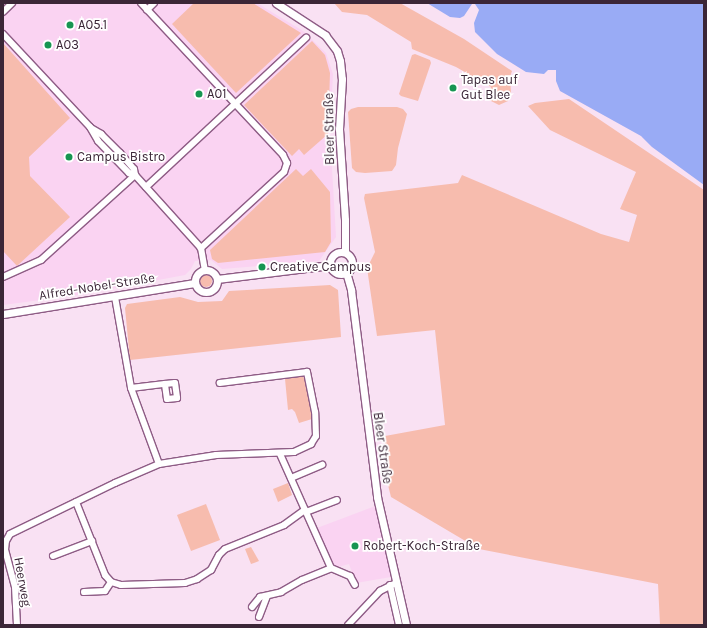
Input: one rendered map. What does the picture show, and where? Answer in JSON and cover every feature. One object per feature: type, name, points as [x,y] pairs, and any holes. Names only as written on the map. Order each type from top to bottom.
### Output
[{"type":"street","points":[[3,12],[12,3]]},
{"type":"street","points":[[141,3],[283,155],[287,163],[286,168],[201,248]]},
{"type":"street","points":[[147,10],[154,3]]},
{"type":"street","name":"Bleer Straße","points":[[276,3],[325,35],[337,51],[342,70],[339,129],[346,220],[345,252]]},
{"type":"street","points":[[3,34],[90,127],[98,141],[129,173],[135,175],[201,248],[205,270]]},
{"type":"street","points":[[146,187],[306,38]]},
{"type":"street","points":[[3,277],[41,260],[135,175]]},
{"type":"street","points":[[339,252],[345,252],[351,257],[351,268],[346,272],[338,274],[330,265],[330,260],[339,252]]},
{"type":"street","points":[[217,280],[330,265]]},
{"type":"street","points":[[205,270],[211,272],[217,280],[216,286],[209,292],[200,291],[195,283],[197,274],[205,270]]},
{"type":"street","name":"Bleer Straße","points":[[346,272],[351,290],[376,490],[399,625]]},
{"type":"street","name":"Alfred-Nobel-Straße","points":[[3,314],[195,283]]},
{"type":"street","points":[[115,297],[131,388],[159,464]]},
{"type":"street","points":[[220,383],[307,372],[314,412],[316,436],[310,444],[294,452],[280,454],[216,455],[159,464],[127,477],[76,502],[104,575],[111,582],[118,584],[185,582],[197,579],[211,570],[219,555],[225,549],[284,525],[305,511],[337,500]]},
{"type":"street","points":[[131,388],[165,384]]},
{"type":"street","points":[[280,454],[331,568],[350,576],[355,585]]},
{"type":"street","points":[[291,478],[322,465]]},
{"type":"street","name":"Heerweg","points":[[17,625],[15,588],[5,550],[5,544],[10,534],[76,502]]},
{"type":"street","points":[[53,556],[92,541]]},
{"type":"street","points":[[252,607],[260,597],[281,592],[302,580],[331,568]]},
{"type":"street","points":[[84,592],[105,591],[111,582]]},
{"type":"street","points":[[348,625],[380,591],[393,584]]},
{"type":"street","name":"Bleer Straße","points":[[393,584],[406,625]]},
{"type":"street","points":[[259,617],[267,596]]},
{"type":"shaded area","name":"Creative Campus","points":[[3,3],[257,3],[303,31],[326,53],[333,74],[330,134],[336,237],[319,261],[222,269],[211,260],[195,261],[191,269],[185,275],[78,295],[3,305]]},
{"type":"shaded area","points":[[194,3],[253,3],[301,33],[236,93],[172,24]]},
{"type":"shaded area","points":[[334,3],[400,3],[464,39],[512,71],[510,77],[511,93],[508,101],[499,105],[487,99],[491,87],[456,67],[412,49],[411,42],[367,15],[342,12]]},
{"type":"shaded area","points":[[312,41],[325,55],[330,73],[328,134],[304,155],[299,149],[292,156],[244,105]]},
{"type":"shaded area","points":[[3,43],[70,118],[29,157],[30,176],[70,217],[17,266],[3,251]]},
{"type":"shaded area","points":[[415,54],[430,60],[431,63],[418,101],[399,94],[412,55]]},
{"type":"shaded area","points":[[569,99],[704,190],[704,625],[660,625],[658,584],[479,549],[391,497],[386,477],[385,436],[445,425],[435,330],[377,336],[367,268],[375,252],[364,198],[365,194],[458,183],[462,175],[601,234],[629,242],[637,215],[620,209],[636,172],[550,130],[528,106],[535,103]]},
{"type":"shaded area","points":[[358,107],[397,107],[403,109],[407,114],[398,148],[396,165],[392,171],[365,173],[356,172],[352,168],[348,112],[351,109]]},
{"type":"shaded area","points":[[296,169],[303,176],[311,169],[330,192],[331,242],[325,252],[218,263],[212,259],[210,250]]},
{"type":"shaded area","points":[[204,275],[208,275],[212,281],[208,287],[204,287],[200,283],[200,279]]},
{"type":"shaded area","points":[[330,285],[338,290],[341,337],[130,360],[125,308],[127,304],[180,297],[198,302],[222,301],[229,291]]},
{"type":"shaded area","points":[[302,376],[306,380],[312,419],[299,423],[295,412],[292,409],[288,410],[285,379]]},
{"type":"shaded area","points":[[288,483],[292,495],[278,502],[273,489]]},
{"type":"shaded area","points":[[206,504],[220,540],[191,551],[177,515]]},
{"type":"shaded area","name":"Robert-Koch-Straße","points":[[378,505],[391,577],[356,583],[349,564],[338,567],[334,565],[317,528]]},
{"type":"shaded area","points":[[251,547],[259,561],[251,564],[245,549]]},
{"type":"water","points":[[427,3],[704,3],[704,185],[652,147],[641,136],[560,91],[556,81],[556,70],[548,70],[544,74],[526,72],[497,54],[475,32],[474,23],[479,10],[475,4],[472,4],[464,16],[460,18],[450,17]]},
{"type":"place","name":"A05.1","points":[[70,25]]},
{"type":"place","name":"A03","points":[[48,45]]},
{"type":"place","name":"Tapas auf Gut Blee","points":[[453,88]]},
{"type":"place","name":"A01","points":[[199,94]]},
{"type":"place","name":"Campus Bistro","points":[[69,157]]},
{"type":"place","name":"Creative Campus","points":[[262,267]]},
{"type":"place","name":"Robert-Koch-Straße","points":[[355,546]]}]
